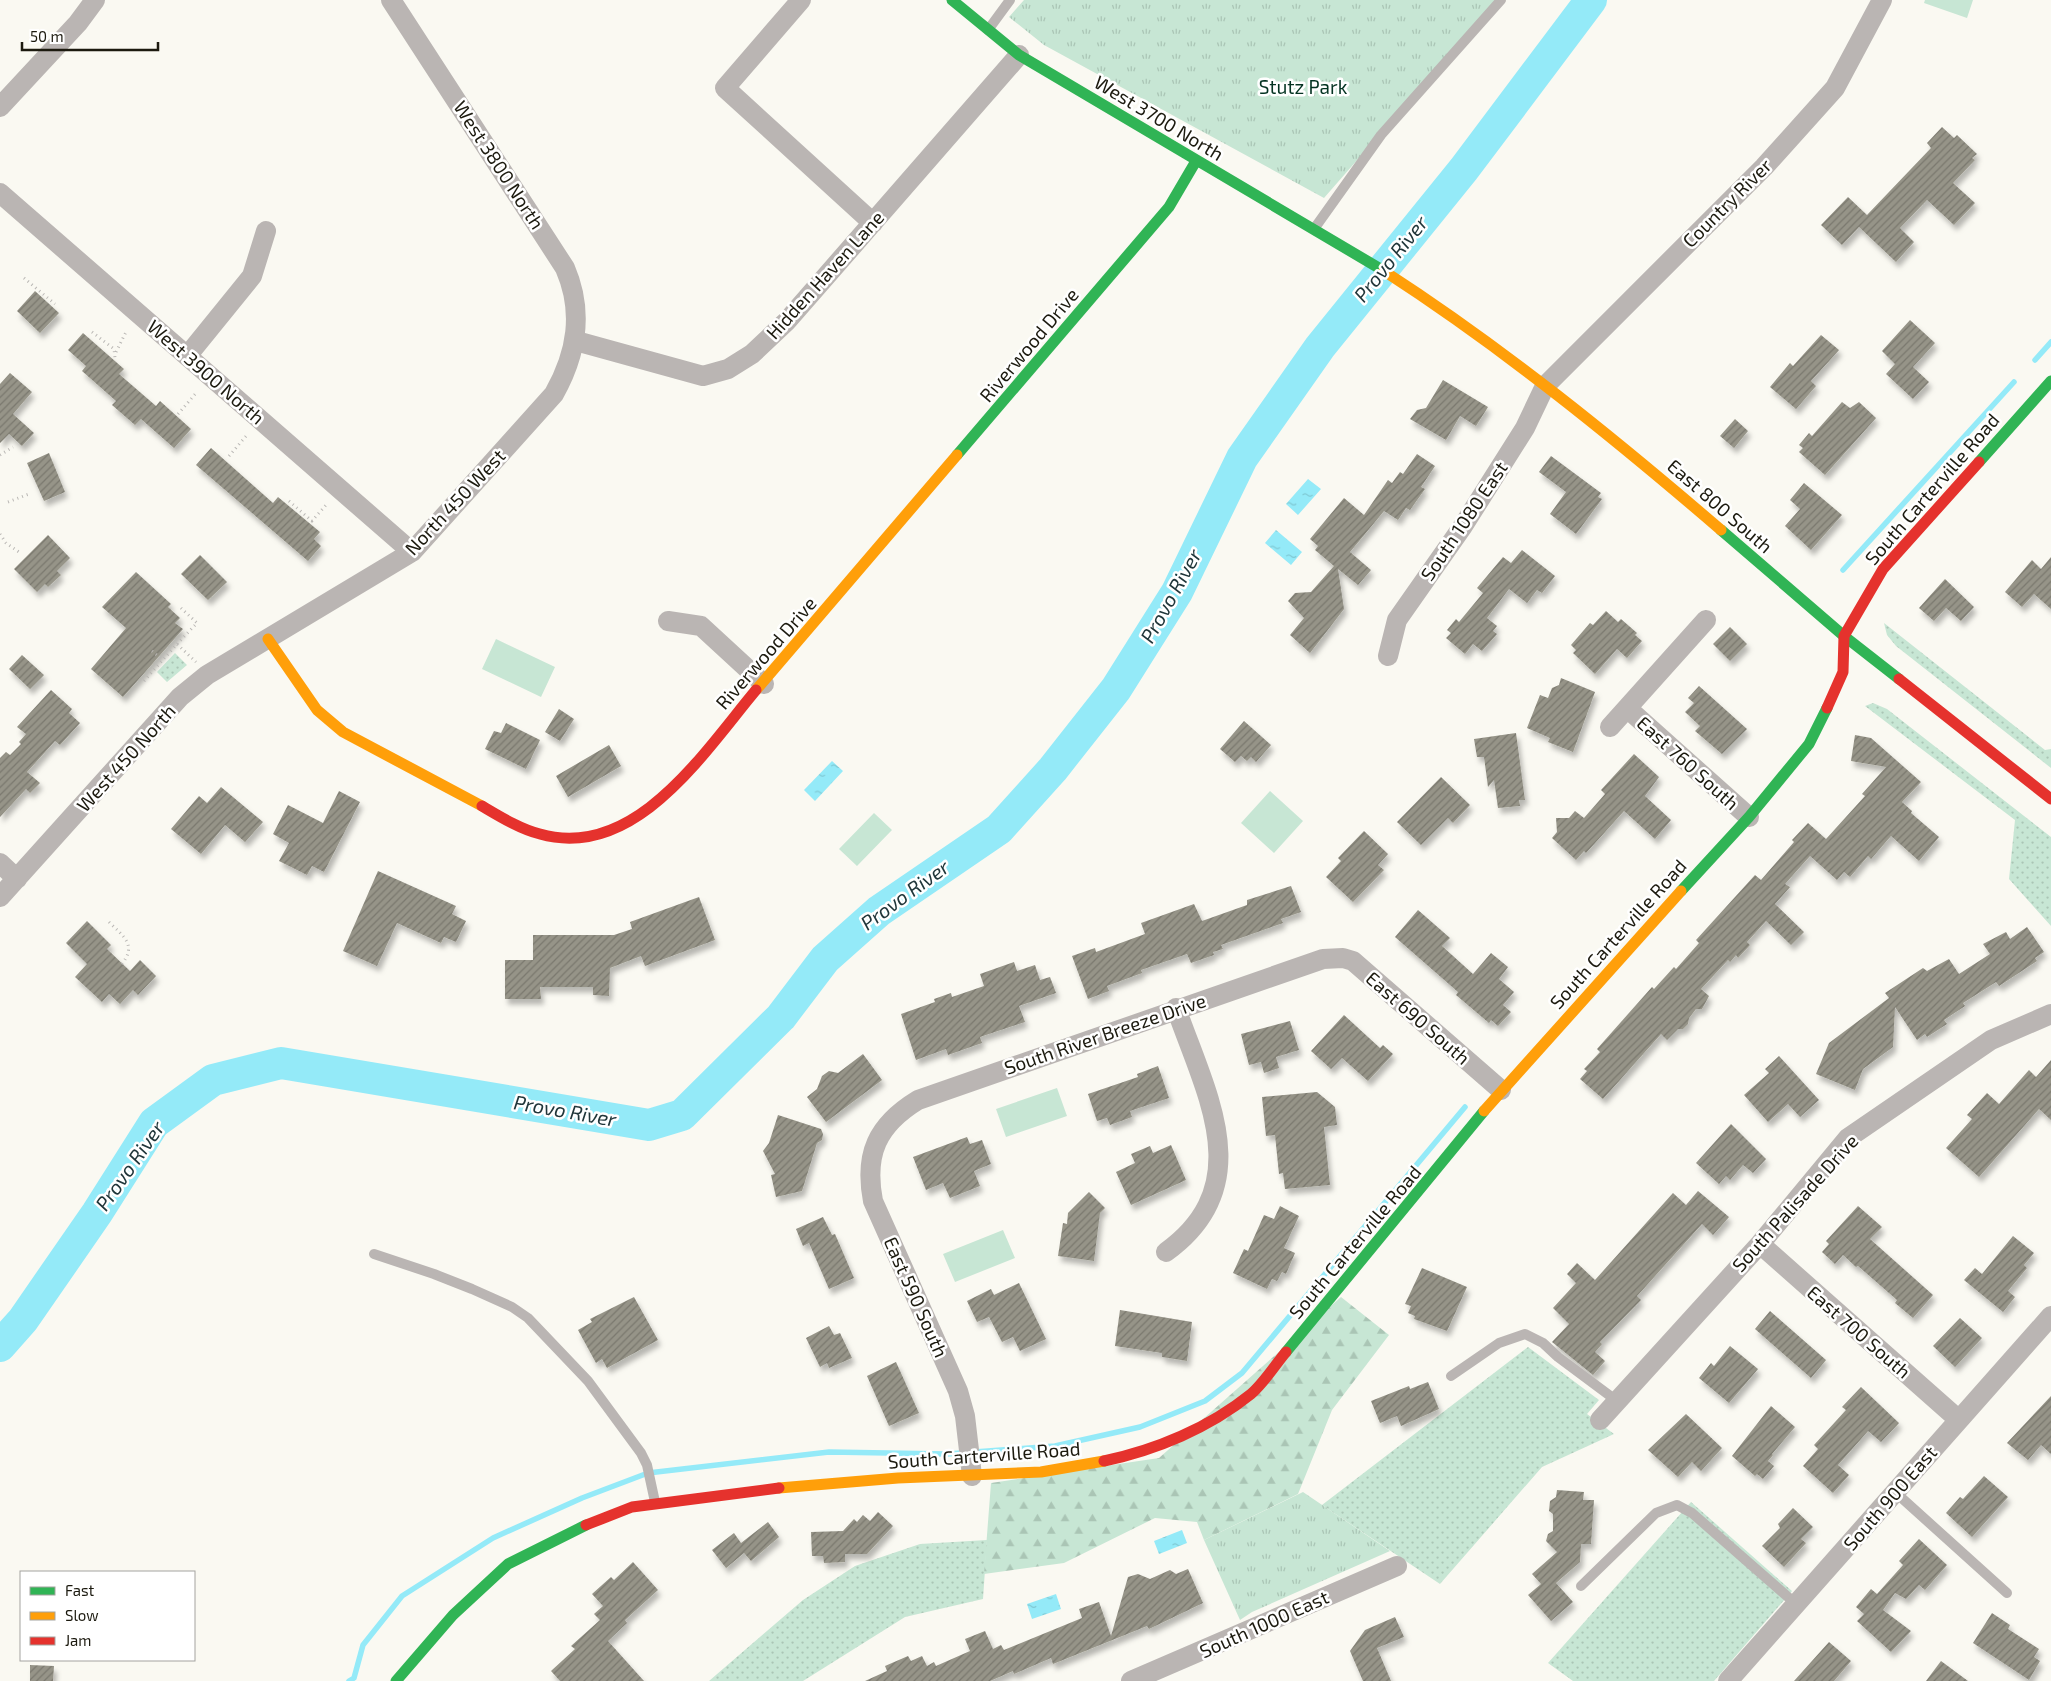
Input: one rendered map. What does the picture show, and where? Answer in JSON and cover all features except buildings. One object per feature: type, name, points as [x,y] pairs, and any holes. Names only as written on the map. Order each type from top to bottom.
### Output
[{"type":"street","points":[[0,107],[78,23],[95,0]]},
{"type":"street","name":"West 3800 North","points":[[391,0],[565,268],[572,283],[577,308],[576,341]]},
{"type":"street","points":[[801,0],[725,88],[873,223]]},
{"type":"street","name":"West 3700 North","points":[[952,0],[1019,55],[1313,230],[1357,253]]},
{"type":"street","name":"Country River","points":[[1545,386],[1764,167],[1835,88],[1882,0]]},
{"type":"street","name":"Hidden Haven Lane","points":[[576,341],[703,376],[728,368],[752,354],[787,321],[1019,55]]},
{"type":"street","name":"Riverwood Drive","points":[[268,639],[317,710],[343,732],[524,828],[555,838],[572,839],[597,836],[616,829],[652,806],[683,776],[764,684],[1169,207],[1196,161]]},
{"type":"street","name":"West 3900 North","points":[[0,194],[188,355],[412,552]]},
{"type":"street","points":[[188,355],[252,276],[266,232]]},
{"type":"street","name":"East 800 South","points":[[1357,253],[1426,298],[1545,386],[1652,470],[1844,636],[2051,800]]},
{"type":"street","name":"North 450 West","points":[[268,639],[412,552],[554,394],[565,374],[576,341]]},
{"type":"street","name":"South Carterville Road","points":[[396,1681],[453,1615],[508,1564],[574,1529],[632,1508],[655,1503],[758,1490],[898,1478],[1041,1472],[1093,1464],[1133,1455],[1172,1441],[1205,1424],[1252,1393],[1502,1090],[1748,817],[1810,744],[1843,672],[1844,636],[1883,569],[2051,380]]},
{"type":"street","name":"South 1080 East","points":[[1388,656],[1397,620],[1463,526],[1520,437],[1545,386]]},
{"type":"street","points":[[1610,727],[1706,620]]},
{"type":"street","points":[[668,621],[700,626],[764,684]]},
{"type":"street","name":"West 450 North","points":[[0,897],[180,697],[207,675],[268,639]]},
{"type":"street","name":"East 760 South","points":[[1627,708],[1748,817]]},
{"type":"street","points":[[0,863],[17,879]]},
{"type":"street","name":"East 690 South","points":[[1328,958],[1353,961],[1502,1090]]},
{"type":"street","name":"South River Breeze Drive","points":[[889,1122],[900,1111],[918,1100],[1176,1008],[1328,958]]},
{"type":"street","points":[[1166,1252],[1183,1240],[1204,1213],[1214,1188],[1219,1165],[1216,1122],[1176,1008]]},
{"type":"street","name":"South Palisade Drive","points":[[1600,1420],[1760,1244],[1848,1138],[1992,1040],[2051,1014]]},
{"type":"street","name":"East 590 South","points":[[889,1122],[880,1133],[870,1161],[869,1180],[873,1201],[958,1391],[965,1416],[972,1476]]},
{"type":"street","name":"East 700 South","points":[[1760,1244],[1959,1420]]},
{"type":"street","name":"South 900 East","points":[[1728,1681],[2051,1316]]},
{"type":"street","name":"South 1000 East","points":[[1131,1681],[1397,1566]]},
{"type":"lane","points":[[988,30],[1010,0]]},
{"type":"lane","points":[[1313,230],[1381,135],[1501,0]]},
{"type":"lane","points":[[374,1254],[472,1289],[512,1308],[528,1318],[588,1381],[641,1453],[647,1465],[655,1503]]},
{"type":"lane","points":[[1451,1376],[1500,1343],[1525,1334],[1544,1343],[1558,1358],[1617,1401]]},
{"type":"lane","points":[[1895,1492],[2007,1593]]},
{"type":"lane","points":[[1581,1586],[1656,1513],[1677,1505],[1692,1513],[1796,1604]]},
{"type":"path","points":[[24,278],[55,304]]},
{"type":"path","points":[[92,332],[116,352]]},
{"type":"path","points":[[115,358],[126,332]]},
{"type":"path","points":[[178,414],[197,392]]},
{"type":"path","points":[[229,456],[247,435]]},
{"type":"path","points":[[0,455],[13,447]]},
{"type":"path","points":[[8,502],[29,494]]},
{"type":"path","points":[[288,501],[312,522],[327,504]]},
{"type":"path","points":[[0,534],[6,543],[19,552]]},
{"type":"path","points":[[144,681],[197,623],[182,608]]},
{"type":"path","points":[[177,644],[197,662]]},
{"type":"path","points":[[152,651],[162,660]]},
{"type":"path","points":[[109,922],[127,940],[129,947],[128,955],[121,964]]},
{"type":"green space","name":"Stutz Park","points":[[1024,0],[1497,0],[1324,198],[1044,45],[1009,17]]},
{"type":"green space","points":[[1925,0],[1973,0],[1967,18],[1924,3]]},
{"type":"green space","points":[[1884,623],[2045,750],[2051,749],[2051,768],[1896,646],[1887,635]]},
{"type":"green space","points":[[496,639],[555,667],[541,697],[482,669]]},
{"type":"green space","points":[[175,653],[187,665],[167,682],[157,672]]},
{"type":"green space","points":[[1873,703],[1887,709],[2051,837],[2051,926],[2009,879],[2015,820],[1865,706]]},
{"type":"green space","points":[[1270,791],[1303,821],[1274,853],[1241,823]]},
{"type":"green space","points":[[874,813],[892,830],[857,866],[839,849]]},
{"type":"green space","points":[[1057,1088],[1067,1116],[1006,1137],[996,1109]]},
{"type":"green space","points":[[1003,1230],[1015,1258],[955,1282],[943,1254]]},
{"type":"green space","points":[[1341,1297],[1389,1335],[1332,1410],[1298,1494],[1204,1540],[1197,1522],[1155,1518],[1064,1563],[984,1574],[991,1483],[1159,1458]]},
{"type":"green space","points":[[1528,1347],[1599,1400],[1587,1414],[1614,1434],[1542,1467],[1440,1584],[1322,1505]]},
{"type":"green space","points":[[1303,1492],[1390,1551],[1252,1612],[1240,1620],[1204,1540]]},
{"type":"green space","points":[[1691,1502],[1792,1591],[1714,1681],[1573,1681],[1548,1663]]},
{"type":"green space","points":[[987,1540],[983,1599],[905,1617],[803,1681],[709,1681],[803,1600],[855,1566],[920,1544]]},
{"type":"water","points":[[1308,479],[1321,489],[1298,515],[1286,504]]},
{"type":"water","points":[[1276,530],[1302,552],[1291,565],[1265,543]]},
{"type":"water","points":[[832,761],[843,771],[815,801],[804,790]]},
{"type":"water","points":[[1182,1530],[1187,1543],[1159,1554],[1154,1541]]},
{"type":"water","points":[[1056,1594],[1061,1609],[1032,1619],[1027,1604]]},
{"type":"waterway","name":"Provo River","points":[[0,1346],[23,1320],[97,1213],[154,1123],[213,1080],[281,1063],[649,1125],[682,1115],[781,1017],[825,959],[879,911],[999,829],[1053,769],[1116,689],[1177,592],[1242,458],[1320,347],[1464,169],[1591,0]]},
{"type":"waterway","points":[[2035,360],[2051,342]]},
{"type":"waterway","points":[[1843,570],[2014,382]]},
{"type":"waterway","points":[[349,1681],[354,1678],[363,1645],[402,1596],[493,1538],[582,1498],[648,1473],[829,1452],[947,1454],[1055,1446],[1140,1427],[1205,1401],[1242,1373],[1465,1107]]},
{"type":"traffic: fast","points":[[952,0],[1019,55],[1384,271]]},
{"type":"traffic: fast","points":[[957,455],[1169,207],[1196,161]]},
{"type":"traffic: fast","points":[[1979,462],[2051,381]]},
{"type":"traffic: fast","points":[[1721,530],[1844,636],[1899,679]]},
{"type":"traffic: fast","points":[[1681,891],[1749,817],[1809,744],[1827,708]]},
{"type":"traffic: fast","points":[[1286,1352],[1484,1111]]},
{"type":"traffic: fast","points":[[396,1681],[453,1615],[508,1564],[586,1525]]},
{"type":"traffic: slow","points":[[1384,271],[1472,331],[1557,395],[1721,530]]},
{"type":"traffic: slow","points":[[756,690],[957,455]]},
{"type":"traffic: slow","points":[[268,639],[317,710],[343,732],[482,806]]},
{"type":"traffic: slow","points":[[1484,1111],[1681,891]]},
{"type":"traffic: slow","points":[[779,1488],[898,1478],[1041,1472],[1104,1461]]},
{"type":"traffic: jam","points":[[1827,708],[1843,672],[1844,636],[1883,569],[1979,462]]},
{"type":"traffic: jam","points":[[1899,679],[2051,799]]},
{"type":"traffic: jam","points":[[482,806],[517,826],[540,834],[574,838],[607,832],[636,817],[664,795],[690,770],[756,690]]},
{"type":"traffic: jam","points":[[1104,1461],[1162,1444],[1218,1417],[1256,1390],[1286,1352]]},
{"type":"traffic: jam","points":[[586,1525],[632,1507],[779,1488]]}]
